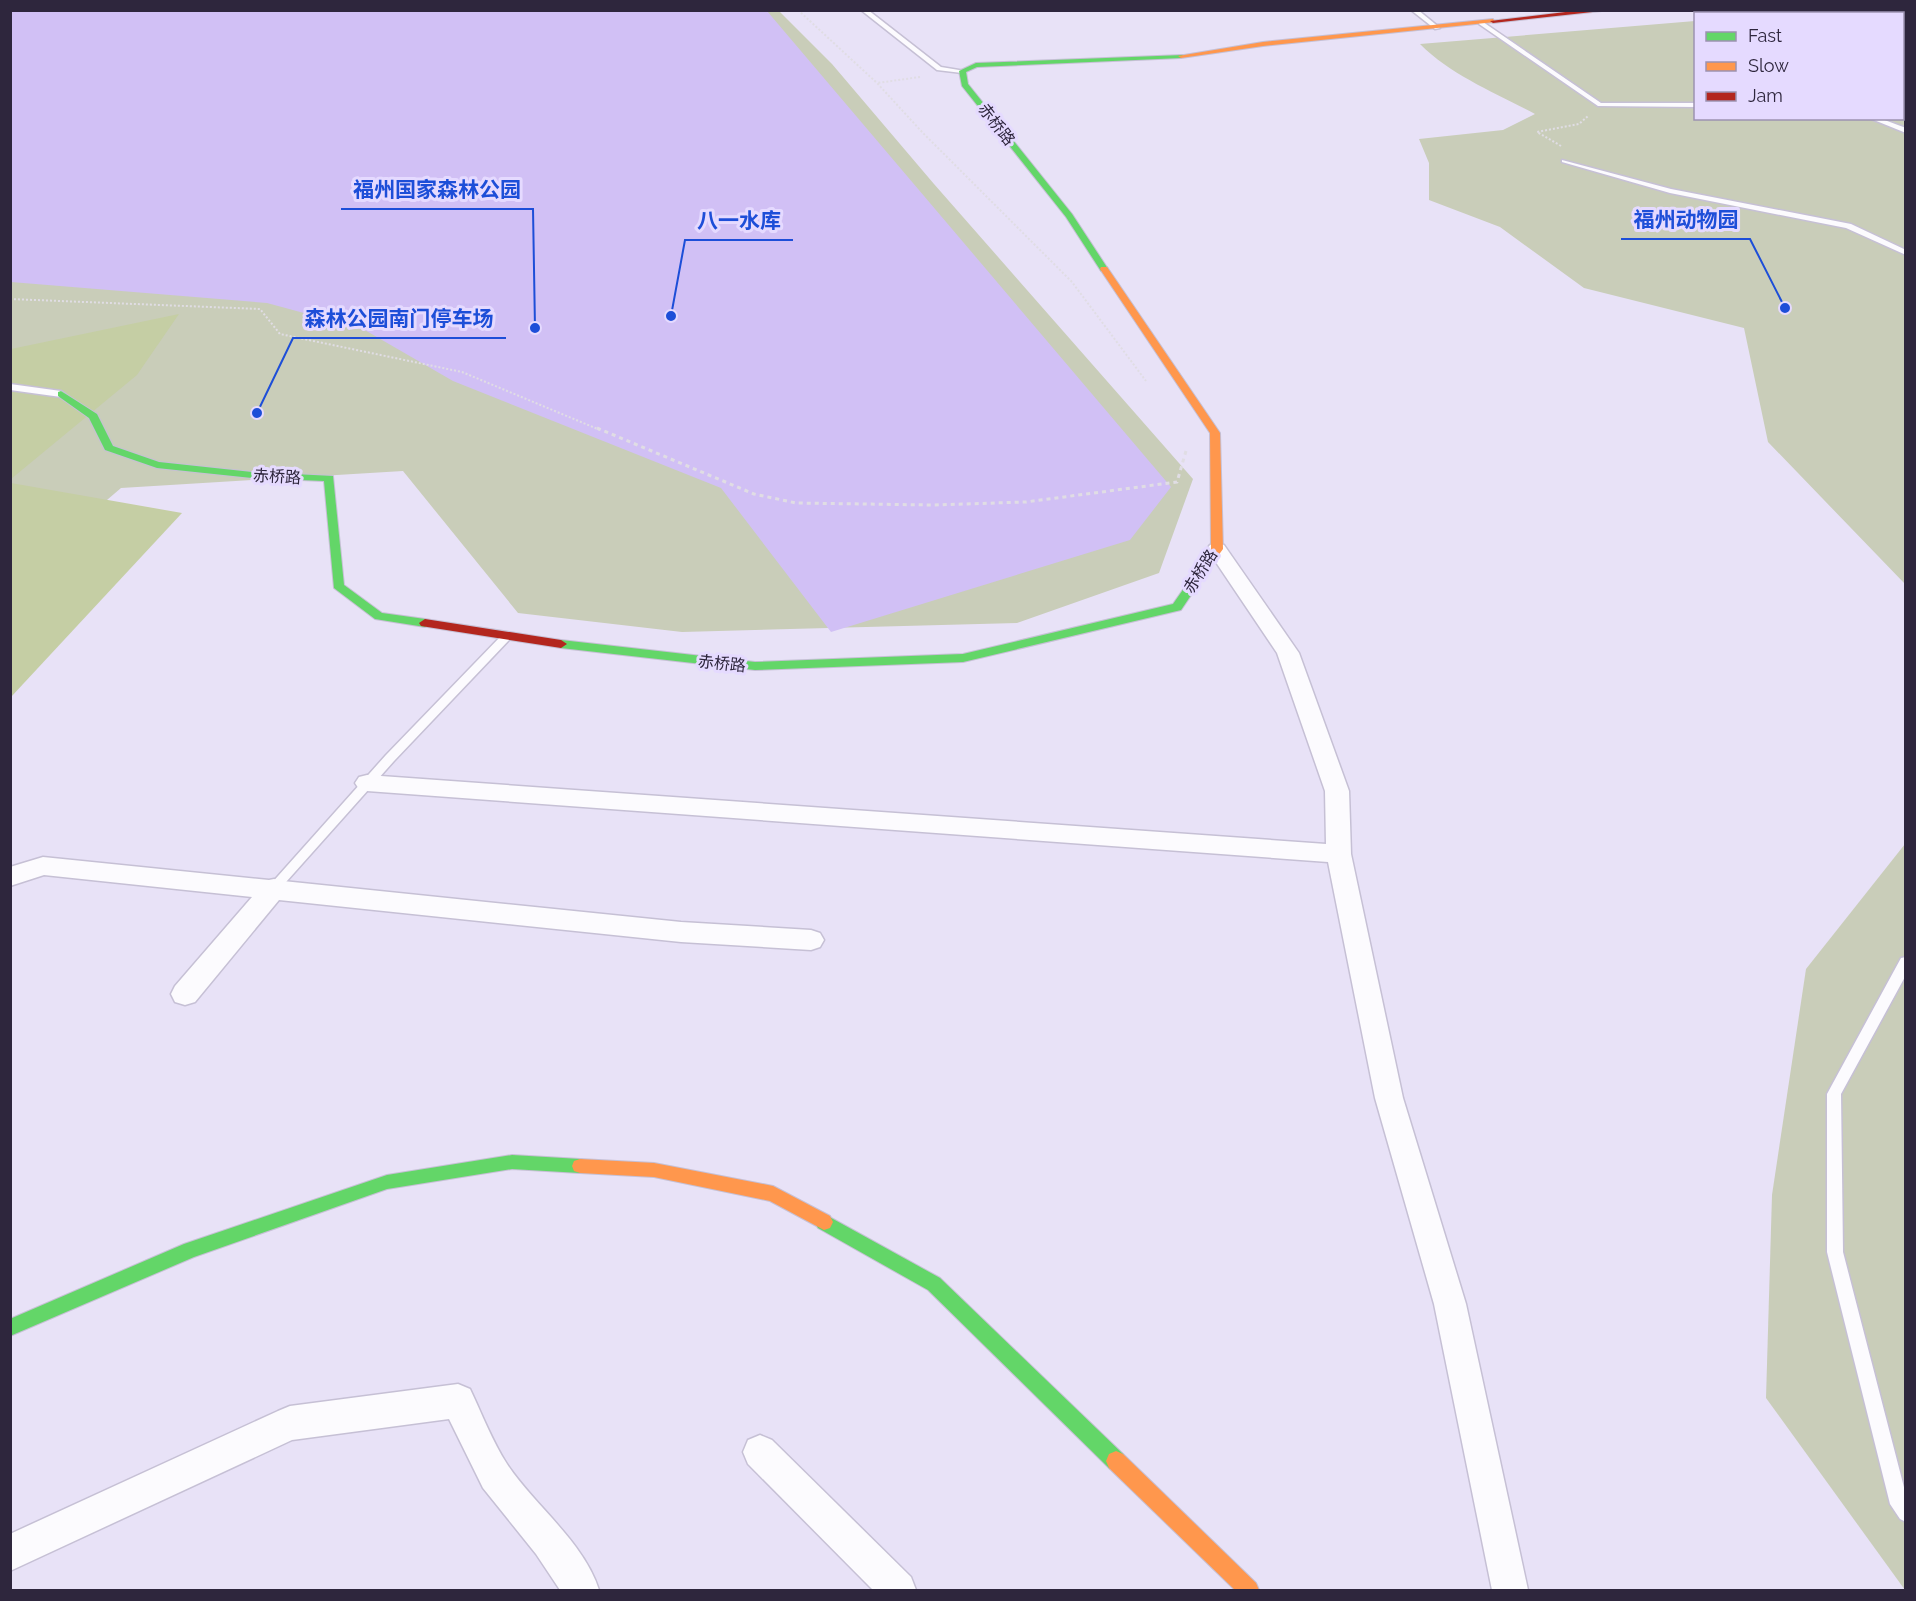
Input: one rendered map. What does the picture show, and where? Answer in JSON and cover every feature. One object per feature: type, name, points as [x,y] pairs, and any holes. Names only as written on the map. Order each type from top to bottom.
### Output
[{"type":"main road","points":[[1553,16],[1579,10]]},
{"type":"main road","points":[[962,71],[976,65],[1177,57],[1263,45],[1608,10]]},
{"type":"main road","name":"赤桥路","points":[[61,394],[93,416],[109,448],[157,465],[252,475],[329,478],[338,586],[379,616],[506,637],[754,666],[963,658],[1177,607],[1217,549],[1215,433],[1069,216],[965,84],[962,71]]},
{"type":"main road","points":[[10,1328],[190,1250],[387,1182],[512,1162],[654,1170],[773,1194],[934,1284],[1249,1590]]},
{"type":"street","points":[[1217,549],[1288,653],[1337,791],[1339,854],[1389,1098],[1450,1304],[1510,1590]]},
{"type":"street","points":[[367,783],[1339,854]]},
{"type":"street","points":[[10,877],[43,866],[274,888],[681,932],[811,940]]},
{"type":"street","points":[[185,994],[274,888]]},
{"type":"street","points":[[10,1553],[290,1423],[458,1401],[495,1476],[549,1541],[581,1590]]},
{"type":"street","points":[[760,1452],[898,1590]]},
{"type":"lane","points":[[864,10],[939,69],[962,71]]},
{"type":"lane","points":[[1414,10],[1437,28]]},
{"type":"lane","points":[[1481,23],[1600,105],[1694,105]]},
{"type":"lane","points":[[1877,120],[1905,131]]},
{"type":"lane","points":[[1564,161],[1670,191],[1848,226],[1905,254]]},
{"type":"lane","points":[[10,387],[61,394]]},
{"type":"lane","points":[[274,888],[367,783],[506,637]]},
{"type":"lane","points":[[1905,962],[1834,1094],[1835,1252],[1899,1504],[1905,1513]]},
{"type":"path","points":[[798,10],[877,83],[923,133],[1072,282],[1148,383]]},
{"type":"path","points":[[877,83],[962,71]]},
{"type":"path","points":[[1564,161],[1567,150],[1537,132],[1579,124],[1600,105]]},
{"type":"path","points":[[10,299],[260,309],[280,334],[462,372],[754,494],[796,503],[932,505],[1026,502],[1177,482],[1186,449]]},
{"type":"green space","points":[[11,11],[779,11],[832,64],[1193,479],[1159,573],[1017,623],[682,632],[518,613],[403,471],[121,488],[11,582]]},
{"type":"green space","points":[[1694,21],[1694,120],[1904,120],[1905,93],[1905,584],[1768,442],[1744,328],[1584,288],[1500,227],[1429,200],[1429,163],[1419,139],[1503,130],[1535,114],[1460,75],[1420,44]]},
{"type":"green space","points":[[179,314],[137,375],[11,479],[11,349]]},
{"type":"green space","points":[[10,483],[182,513],[11,697]]},
{"type":"green space","points":[[1905,844],[1905,1590],[1766,1398],[1772,1195],[1806,969]]},
{"type":"shaded area","points":[[10,11],[767,11],[1171,487],[1130,540],[831,632],[721,488],[453,381],[363,329],[267,303],[11,282]]},
{"type":"traffic: fast","points":[[1104,269],[1069,216],[965,84],[962,71],[976,65],[1181,56]]},
{"type":"traffic: fast","points":[[61,394],[93,416],[109,448],[157,465],[252,475],[329,478],[338,586],[379,616],[425,623]]},
{"type":"traffic: fast","points":[[561,644],[755,666],[963,658],[1177,607],[1200,573]]},
{"type":"traffic: fast","points":[[10,1328],[190,1250],[387,1182],[512,1162],[580,1166]]},
{"type":"traffic: fast","points":[[824,1222],[934,1284],[1116,1461]]},
{"type":"traffic: slow","points":[[1181,56],[1263,44],[1493,21]]},
{"type":"traffic: slow","points":[[1104,269],[1215,433],[1217,549],[1200,573]]},
{"type":"traffic: slow","points":[[580,1166],[654,1170],[773,1194],[824,1222]]},
{"type":"traffic: slow","points":[[1116,1461],[1249,1590]]},
{"type":"traffic: jam","points":[[1493,21],[1608,10]]},
{"type":"traffic: jam","points":[[425,623],[561,644]]},
{"type":"place","name":"福州动物园","points":[[1785,308]]},
{"type":"place","name":"八一水库","points":[[671,316]]},
{"type":"place","name":"福州国家森林公园","points":[[535,328]]},
{"type":"place","name":"森林公园南门停车场","points":[[257,413]]}]
